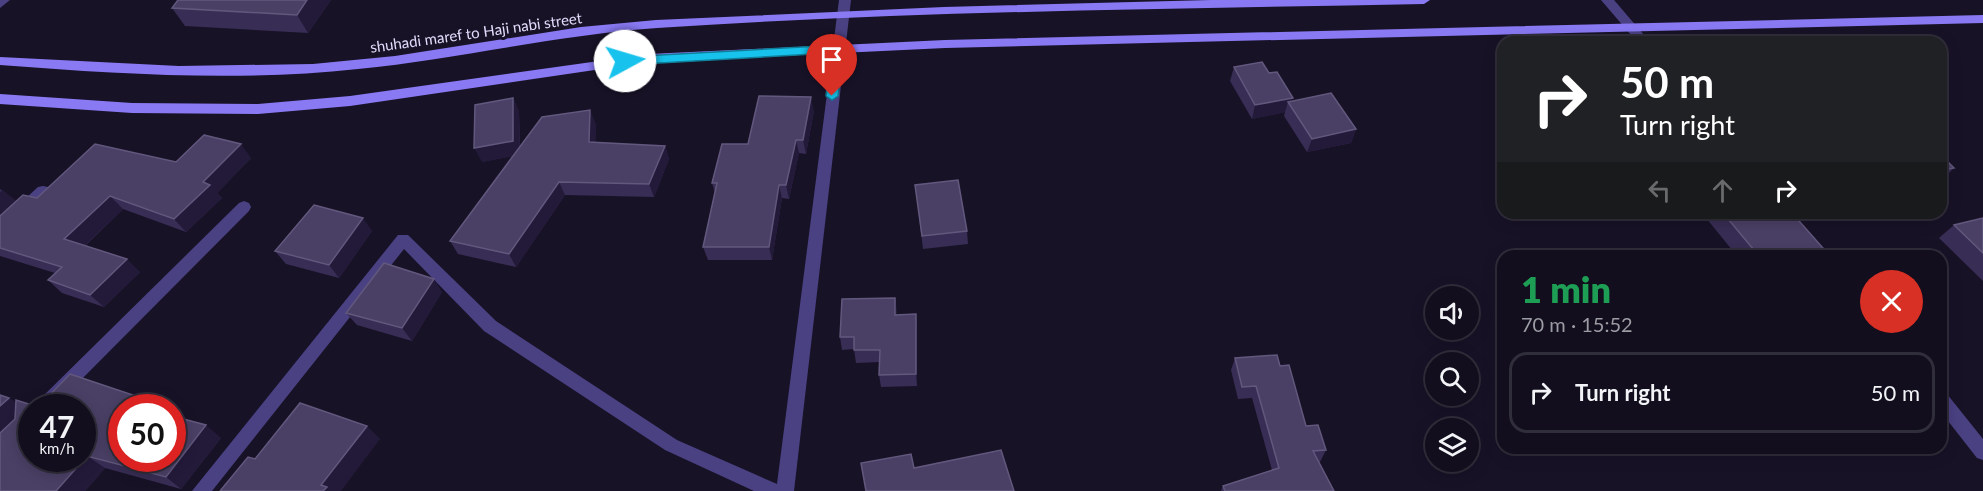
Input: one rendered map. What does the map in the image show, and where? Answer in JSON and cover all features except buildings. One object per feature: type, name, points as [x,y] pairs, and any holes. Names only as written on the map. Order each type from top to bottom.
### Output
[{"type":"main road","name":"shuhadi maref to Haji nabi street","points":[[0,61],[163,71],[278,72],[360,65],[652,24],[844,8],[943,10],[1424,0]]},
{"type":"main road","points":[[0,99],[132,108],[258,109],[350,101],[648,58],[945,44],[1983,19]]},
{"type":"street","points":[[0,4],[4,0]]},
{"type":"street","points":[[1608,0],[1639,36]]},
{"type":"street","points":[[785,491],[844,8]]},
{"type":"street","points":[[0,231],[43,191]]},
{"type":"street","points":[[56,394],[244,207]]},
{"type":"street","points":[[201,491],[403,239],[490,326],[671,445],[772,491]]},
{"type":"street","points":[[1947,407],[1983,452]]},
{"type":"route","points":[[625,61],[838,49],[832,96]]}]
